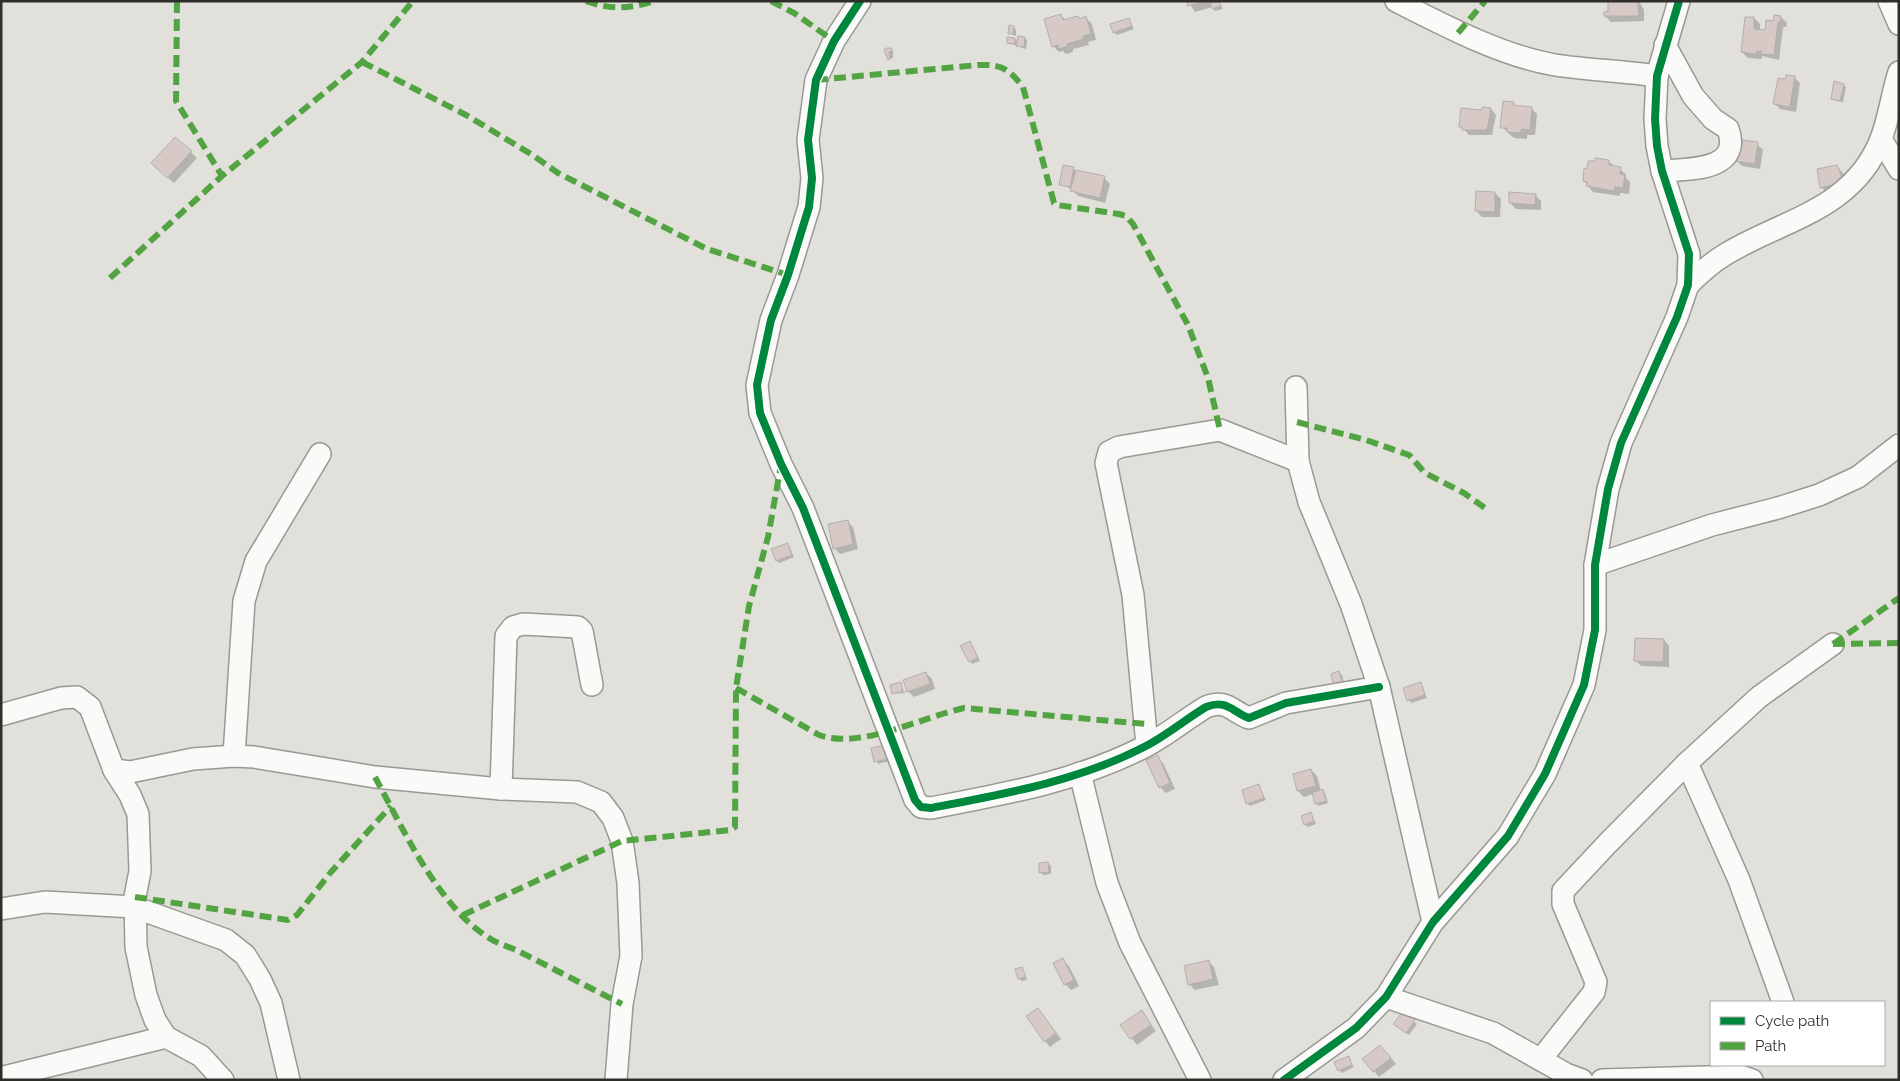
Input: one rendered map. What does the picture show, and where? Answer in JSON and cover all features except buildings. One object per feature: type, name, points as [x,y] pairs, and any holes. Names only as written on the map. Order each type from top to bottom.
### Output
[{"type":"street","points":[[860,1],[834,41],[816,80],[808,140],[811,194],[788,275],[771,320],[756,391],[760,413],[781,464],[803,508],[915,800],[921,807],[931,808],[1023,790],[1080,773],[1147,745],[1206,707],[1215,704],[1224,704],[1250,718],[1286,703],[1379,687]]},
{"type":"street","points":[[1396,1],[1458,33],[1545,62],[1657,76]]},
{"type":"street","points":[[1284,1080],[1356,1028],[1386,997],[1433,922],[1508,836],[1545,774],[1584,685],[1595,630],[1595,565],[1608,489],[1621,443],[1677,317],[1688,285],[1689,254],[1662,171],[1657,146],[1655,119],[1657,76],[1679,1]]},
{"type":"street","points":[[1889,1],[1899,24]]},
{"type":"street","points":[[1662,171],[1689,169],[1719,163],[1727,157],[1731,147],[1728,129],[1702,109],[1682,80],[1665,45]]},
{"type":"street","points":[[1688,285],[1705,268],[1727,253],[1806,216],[1830,202],[1854,182],[1881,139],[1899,72]]},
{"type":"street","points":[[1881,139],[1899,169]]},
{"type":"street","points":[[1296,387],[1298,461],[1310,502],[1350,604],[1379,687],[1433,922]]},
{"type":"street","points":[[1147,745],[1132,595],[1106,462],[1109,452],[1119,446],[1220,430],[1298,461]]},
{"type":"street","points":[[1595,565],[1712,525],[1819,495],[1858,477],[1899,445]]},
{"type":"street","points":[[234,756],[244,601],[249,579],[256,561],[320,454]]},
{"type":"street","points":[[501,789],[506,636],[513,627],[523,624],[578,627],[582,631],[592,685]]},
{"type":"street","points":[[1541,1059],[1594,992],[1596,982],[1563,904],[1563,892],[1608,843],[1687,763],[1759,697],[1833,644]]},
{"type":"street","points":[[1,715],[61,698],[77,697],[90,706],[114,770],[130,795],[138,814],[140,871],[134,906],[136,947],[146,995],[155,1020],[166,1037],[201,1056],[223,1080]]},
{"type":"street","points":[[114,770],[130,772],[193,759],[234,756],[254,757],[375,777],[501,789],[577,792],[601,802],[612,818],[622,840],[628,882],[631,956],[622,1004],[616,1080]]},
{"type":"street","points":[[1687,763],[1739,880],[1783,1001]]},
{"type":"street","points":[[1080,773],[1107,883],[1130,943],[1200,1080]]},
{"type":"street","points":[[1,909],[45,902],[134,906],[206,931],[226,940],[245,954],[260,979],[271,1003],[289,1080]]},
{"type":"street","points":[[1386,997],[1493,1032],[1566,1074],[1582,1080]]},
{"type":"street","points":[[4,1077],[166,1037]]},
{"type":"street","points":[[1602,1080],[1748,1073]]},
{"type":"marked path","points":[[177,1],[176,101],[222,176]]},
{"type":"marked path","points":[[110,278],[222,176],[362,62],[413,1]]},
{"type":"marked path","points":[[586,1],[612,7],[637,6],[654,1]]},
{"type":"marked path","points":[[771,1],[794,13],[834,41]]},
{"type":"marked path","points":[[1458,33],[1485,1]]},
{"type":"marked path","points":[[362,62],[466,115],[531,154],[558,173],[707,249],[788,275]]},
{"type":"marked path","points":[[816,80],[978,65],[993,65],[1009,72],[1023,87],[1054,203],[1119,214],[1126,216],[1133,224],[1188,325],[1208,378],[1220,430]]},
{"type":"marked path","points":[[1297,422],[1366,440],[1409,455],[1425,473],[1464,493],[1485,508]]},
{"type":"marked path","points":[[463,915],[622,841],[730,830],[735,827],[736,688],[749,606],[768,537],[781,465]]},
{"type":"marked path","points":[[1833,644],[1899,598]]},
{"type":"marked path","points":[[1833,644],[1899,643]]},
{"type":"marked path","points":[[736,688],[819,735],[835,739],[872,735],[964,708],[1146,724]]},
{"type":"marked path","points":[[375,777],[423,865],[454,907],[471,924],[493,940],[622,1004]]},
{"type":"marked path","points":[[135,897],[288,920],[297,915],[331,872],[391,806]]},
{"type":"cycle path","points":[[860,1],[834,41],[816,80],[808,140],[812,178],[809,207],[788,275],[771,320],[757,385],[760,413],[781,464],[803,508],[915,800],[921,807],[931,808],[1041,785],[1068,777],[1121,758],[1146,746],[1206,707],[1213,705],[1224,705],[1249,718],[1286,703],[1379,687]]},
{"type":"cycle path","points":[[1284,1080],[1356,1028],[1386,997],[1433,922],[1508,836],[1545,774],[1584,685],[1595,630],[1595,565],[1608,489],[1621,443],[1677,317],[1688,285],[1689,254],[1662,171],[1657,146],[1655,119],[1657,76],[1679,1]]}]
